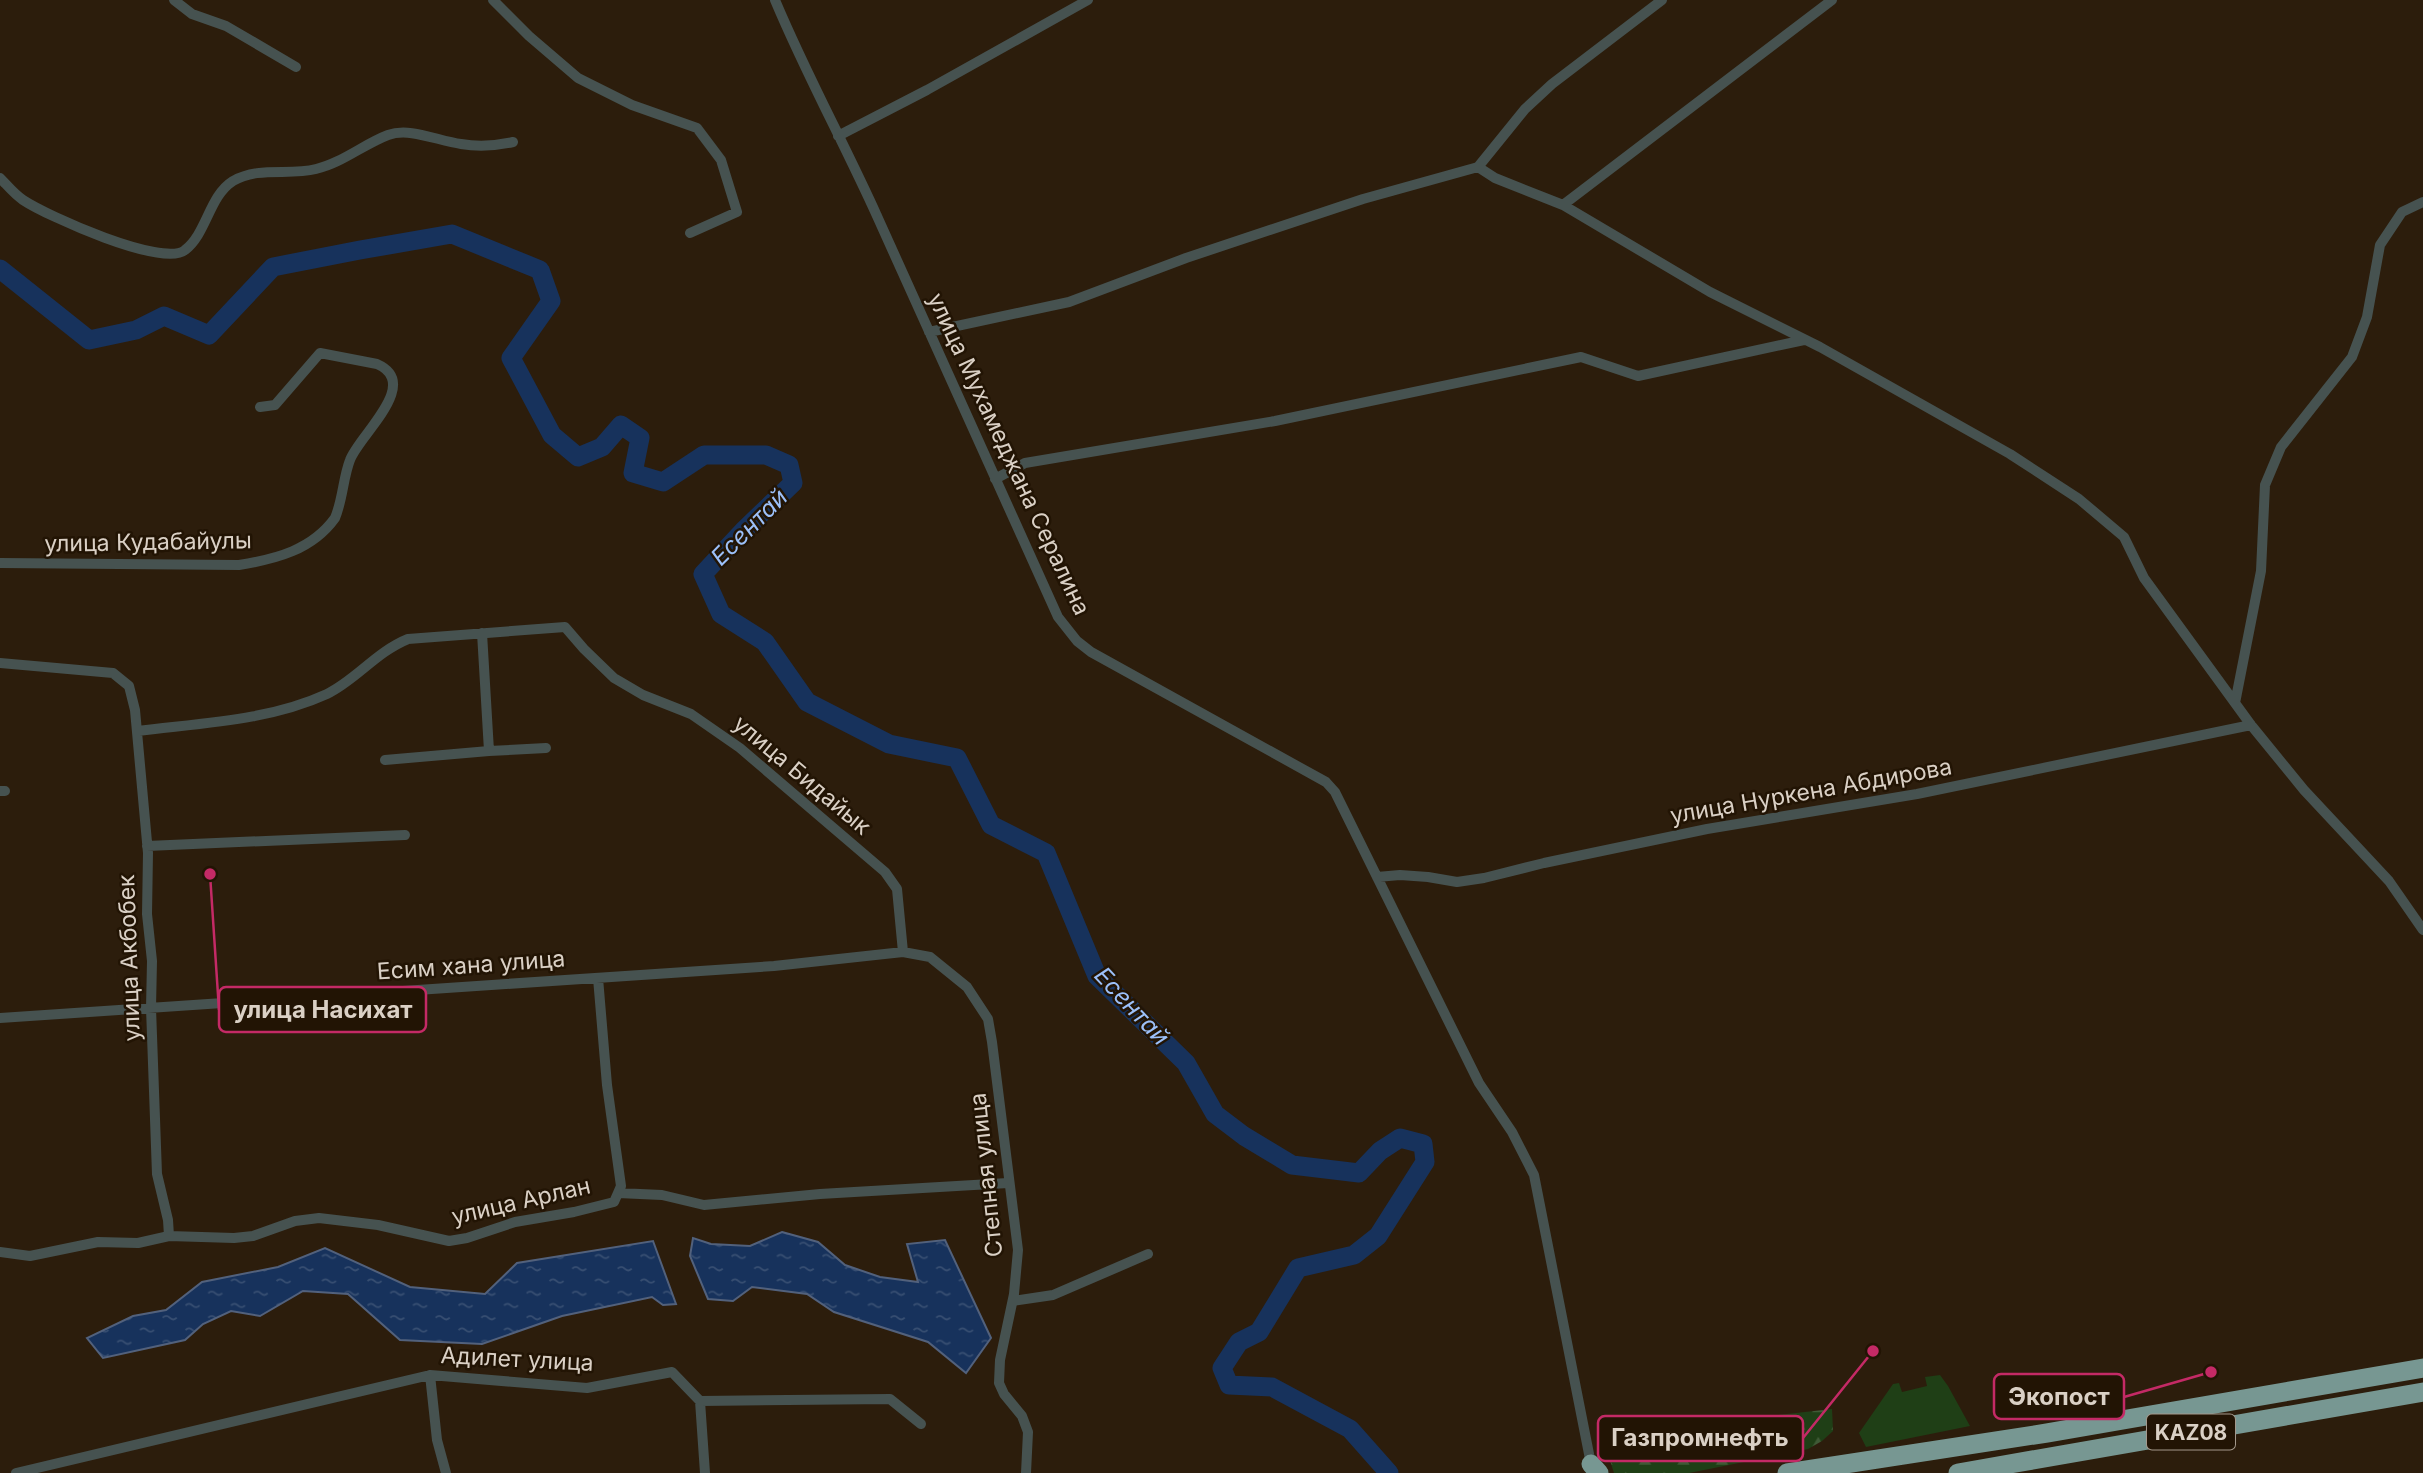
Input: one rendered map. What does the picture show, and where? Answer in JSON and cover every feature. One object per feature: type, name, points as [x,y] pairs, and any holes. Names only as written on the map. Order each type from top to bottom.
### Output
[{"type":"highway","name":"KAZ08","points":[[1787,1473],[2047,1433],[2423,1367]]},
{"type":"highway","name":"KAZ08","points":[[1958,1473],[2423,1392]]},
{"type":"street","points":[[174,0],[192,14],[226,26],[296,67]]},
{"type":"street","points":[[494,0],[529,36],[578,78],[632,105],[697,128],[721,160],[737,212],[690,233]]},
{"type":"street","name":"улица Мухамеджана Сералина","points":[[775,0],[1058,617],[1077,641],[1091,652],[1326,782],[1335,792],[1479,1083],[1512,1132],[1534,1175],[1593,1470]]},
{"type":"street","points":[[838,136],[927,90],[1088,0]]},
{"type":"street","points":[[929,332],[1069,302],[1186,258],[1338,208],[1478,167],[1525,109],[1662,0]]},
{"type":"street","points":[[1563,205],[1832,0]]},
{"type":"street","points":[[0,178],[23,199],[57,219],[97,235],[168,256],[183,252],[195,240],[212,207],[231,183],[251,173],[316,169],[390,134],[408,133],[461,144],[495,147],[513,142]]},
{"type":"street","points":[[1478,167],[1495,178],[1563,205],[1710,292],[1804,340],[2010,454],[2079,499],[2124,537],[2144,578],[2251,725],[2304,790],[2389,881],[2423,930]]},
{"type":"street","points":[[2235,703],[2261,571],[2265,485],[2281,447],[2352,357],[2367,317],[2380,244],[2402,212],[2423,202]]},
{"type":"street","points":[[995,479],[1026,463],[1275,421],[1581,357],[1638,376],[1804,340]]},
{"type":"street","name":"улица Кудабайулы","points":[[0,563],[239,565],[274,560],[302,548],[329,526],[340,507],[350,460],[385,410],[393,384],[391,376],[385,368],[377,364],[320,353],[275,405],[260,407]]},
{"type":"street","name":"улица Бидайык","points":[[482,633],[565,627],[614,678],[643,695],[691,714],[740,748],[885,872],[897,889],[903,952]]},
{"type":"street","points":[[137,731],[271,715],[330,693],[392,645],[408,639],[482,633],[489,751]]},
{"type":"street","name":"улица Акбобек","points":[[0,663],[113,673],[129,686],[135,710],[147,846],[157,1174],[169,1236]]},
{"type":"street","name":"улица Нуркена Абдирова","points":[[1377,877],[1400,875],[1457,882],[1483,878],[1707,829],[1917,794],[2251,725]]},
{"type":"street","points":[[385,760],[546,748]]},
{"type":"street","points":[[147,846],[405,835]]},
{"type":"street","name":"Есим хана улица","points":[[0,1018],[774,966],[903,952]]},
{"type":"street","name":"Степная улица","points":[[903,952],[930,957],[948,970],[967,987],[988,1019],[1018,1250],[1013,1301],[1000,1360],[999,1383],[1004,1394],[1022,1416],[1028,1432],[1026,1473]]},
{"type":"street","points":[[598,978],[607,1085],[621,1186],[618,1193]]},
{"type":"street","name":"улица Арлан","points":[[0,1252],[30,1256],[98,1242],[138,1243],[169,1236],[253,1236],[295,1221],[320,1218],[378,1225],[449,1241],[516,1222],[614,1202],[618,1193],[662,1195],[704,1205],[1008,1183]]},
{"type":"street","points":[[1013,1301],[1053,1294],[1148,1254]]},
{"type":"street","name":"Адилет улица","points":[[16,1473],[430,1375],[587,1388],[672,1372],[700,1401]]},
{"type":"street","points":[[430,1375],[438,1440],[446,1473]]},
{"type":"street","points":[[705,1473],[700,1401],[890,1399],[921,1424]]},
{"type":"green space","points":[[1940,1375],[1970,1426],[1866,1447],[1859,1433],[1893,1384],[1899,1383],[1902,1392],[1927,1386],[1925,1377]]},
{"type":"green space","points":[[1832,1409],[1833,1431],[1808,1449],[1689,1473],[1614,1473],[1602,1435]]},
{"type":"water","points":[[782,1232],[818,1242],[845,1265],[880,1277],[918,1282],[907,1244],[945,1240],[991,1338],[966,1373],[928,1342],[834,1312],[807,1294],[752,1287],[733,1301],[708,1299],[690,1256],[693,1238],[711,1244],[750,1246]]},
{"type":"water","points":[[653,1241],[676,1304],[663,1305],[652,1297],[562,1316],[482,1344],[400,1340],[348,1294],[303,1291],[260,1316],[231,1311],[203,1324],[185,1340],[103,1358],[87,1338],[133,1316],[166,1310],[202,1282],[278,1267],[325,1248],[410,1287],[485,1294],[517,1263]]},
{"type":"waterway","name":"Есентай","points":[[0,269],[89,340],[136,330],[164,316],[209,335],[273,267],[452,234],[540,270],[551,301],[511,358],[552,435],[578,457],[602,447],[621,425],[640,438],[633,473],[663,482],[704,455],[766,455],[789,465],[793,483],[703,574],[721,614],[765,642],[807,702],[889,744],[957,758],[991,825],[1046,853],[1097,976],[1186,1063],[1215,1114],[1244,1136],[1292,1165],[1359,1173],[1380,1151],[1400,1138],[1423,1144],[1425,1162],[1378,1236],[1354,1255],[1298,1268],[1259,1332],[1239,1342],[1222,1368],[1229,1385],[1272,1387],[1350,1429],[1389,1473]]},
{"type":"place","name":"улица Насихат","points":[[210,874]]},
{"type":"place","name":"Газпромнефть","points":[[1873,1351]]},
{"type":"place","name":"Экопост","points":[[2211,1372]]}]
